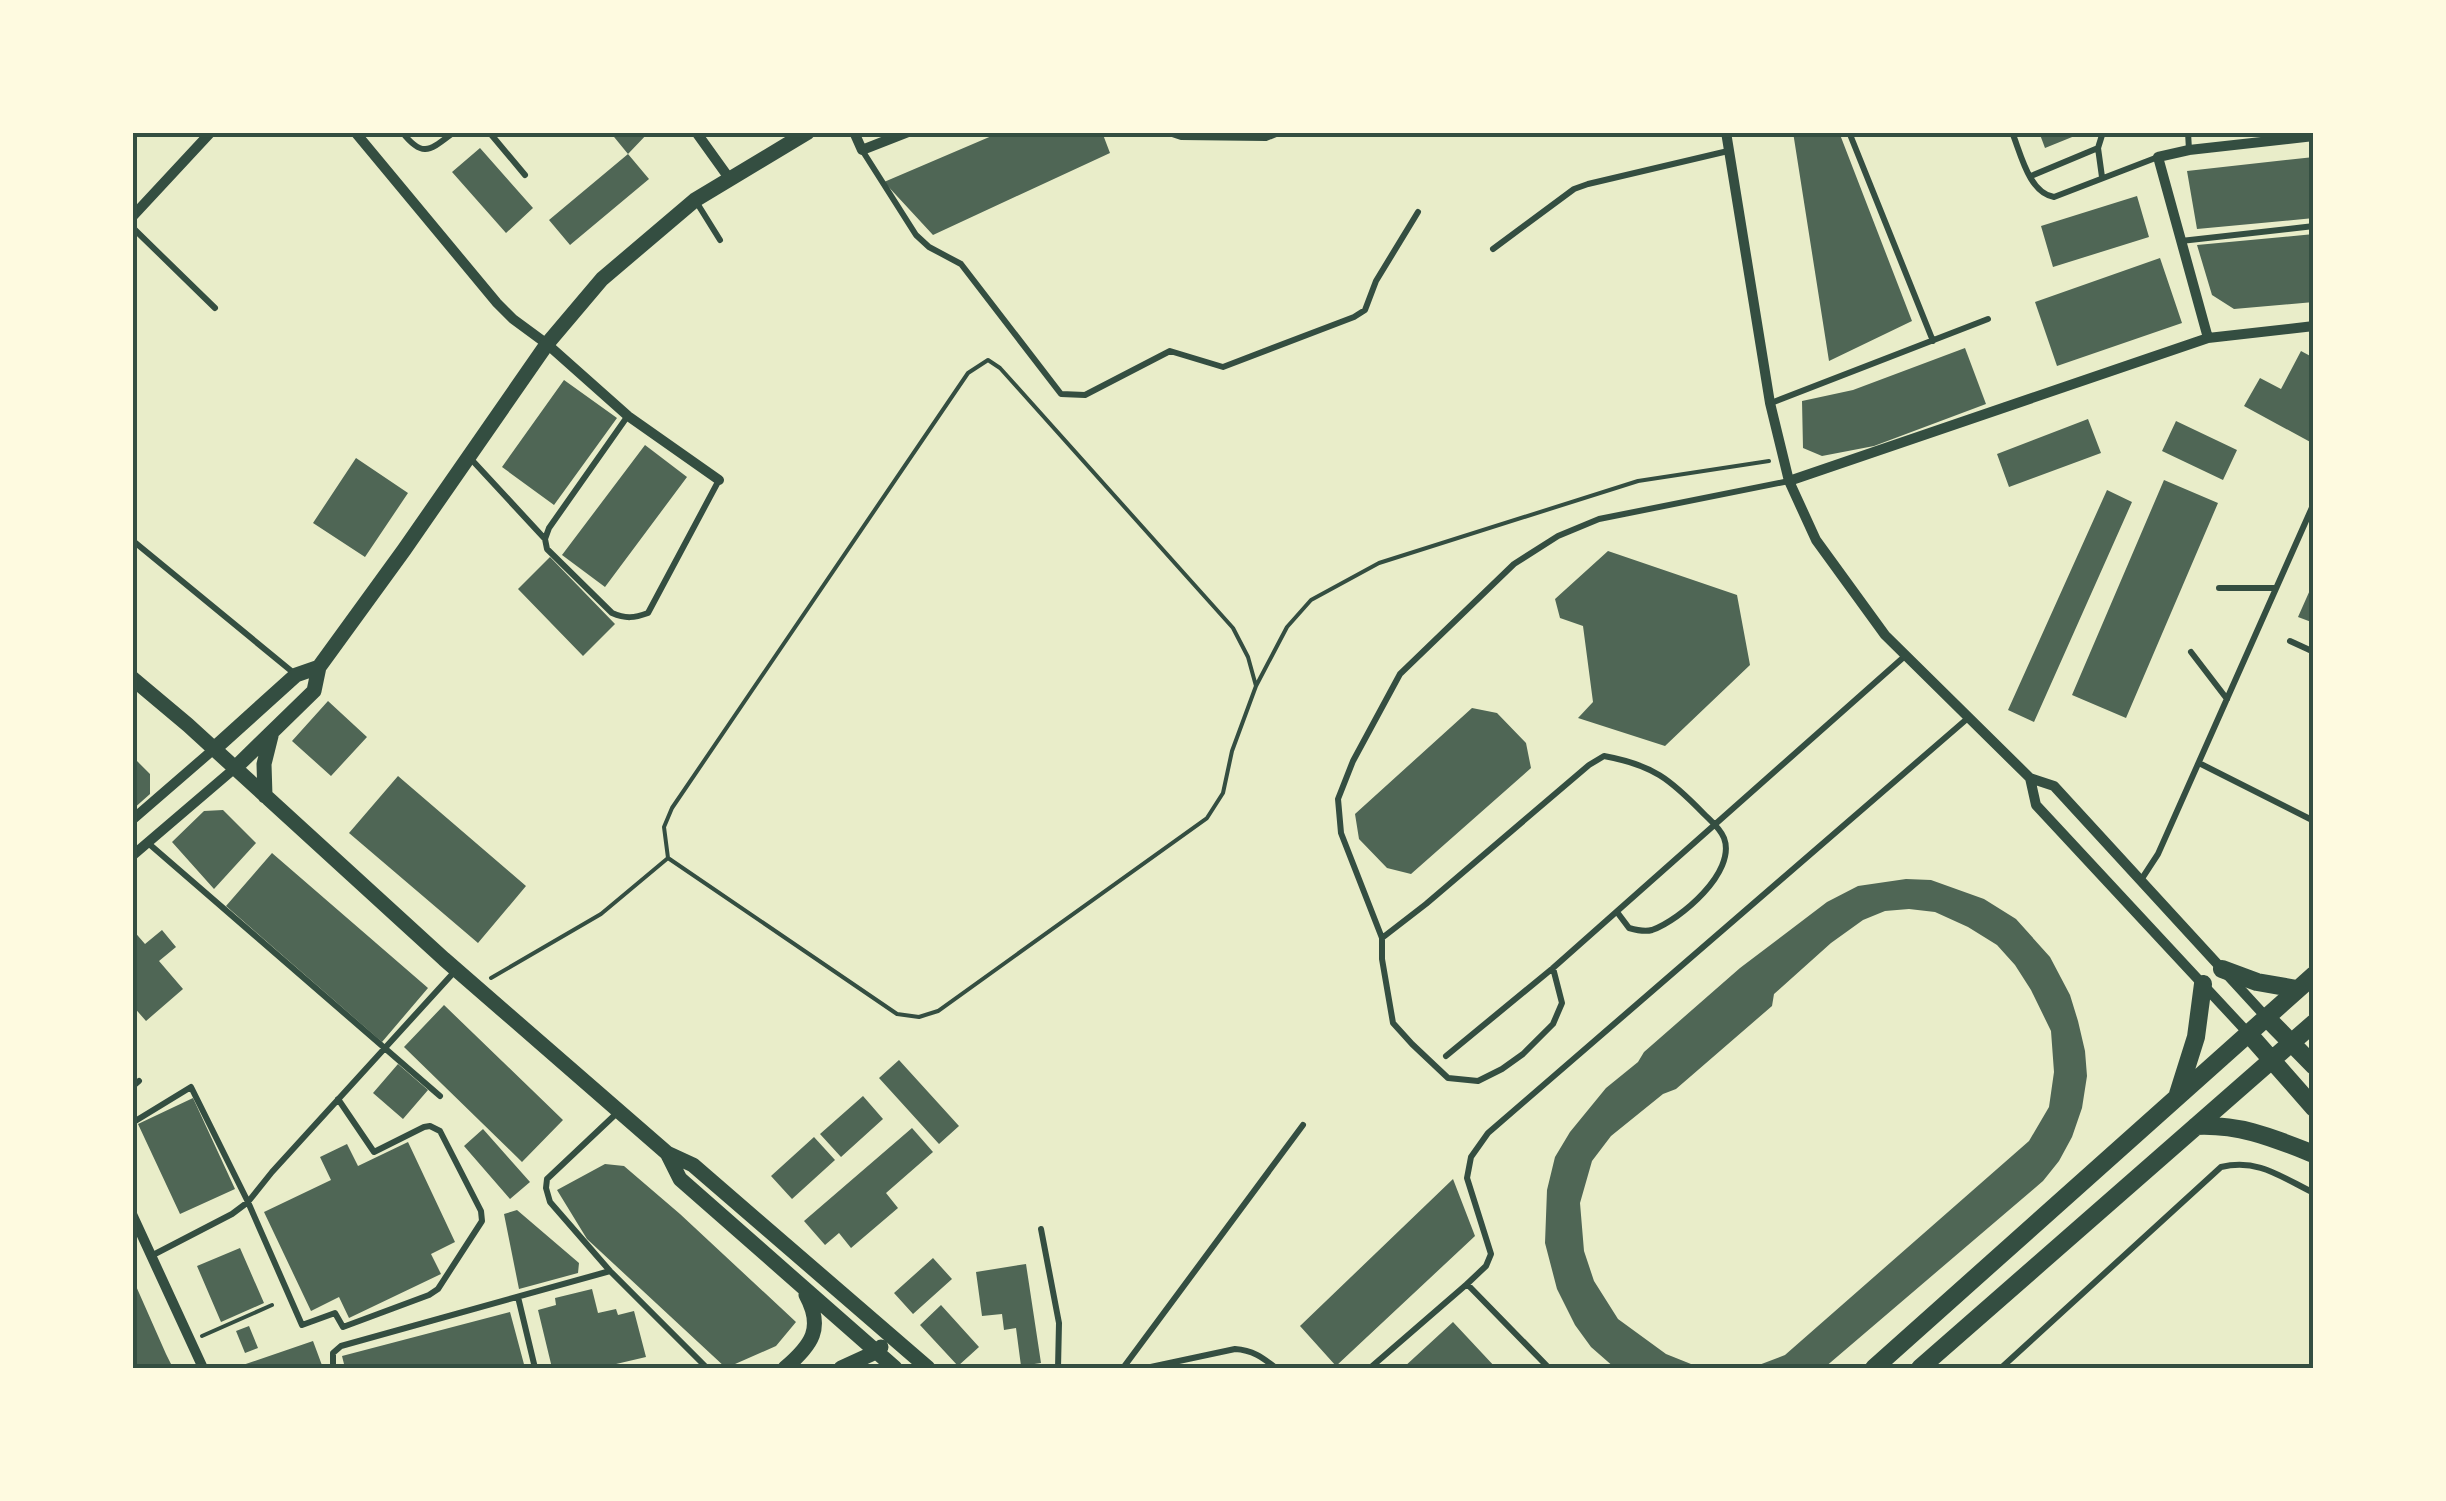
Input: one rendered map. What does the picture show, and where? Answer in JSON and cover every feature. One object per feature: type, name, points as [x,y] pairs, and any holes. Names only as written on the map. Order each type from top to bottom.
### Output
[{"type":"main road","points":[[2222,969],[2257,982],[2297,989]]},
{"type":"main road","points":[[1874,1368],[2314,975]]},
{"type":"main road","points":[[2176,1100],[2196,1037],[2203,984]]},
{"type":"main road","points":[[2266,1017],[2314,1066]]},
{"type":"main road","points":[[1920,1368],[2314,1022]]},
{"type":"main road","points":[[2248,1033],[2314,1108]]},
{"type":"main road","points":[[2196,1126],[2242,1128],[2314,1154]]},
{"type":"street","points":[[132,217],[211,132]]},
{"type":"street","points":[[355,132],[496,303],[628,416],[719,480]]},
{"type":"street","points":[[696,132],[730,178]]},
{"type":"street","points":[[132,856],[240,764],[314,691],[319,667],[547,344],[602,280],[694,200],[808,132]]},
{"type":"street","points":[[854,132],[862,150],[908,132]]},
{"type":"street","points":[[1726,132],[1770,403],[1790,482],[1816,540],[1885,635],[2030,778],[2054,786],[2266,1017]]},
{"type":"street","points":[[2208,338],[2158,157],[2314,136]]},
{"type":"street","points":[[1790,482],[2208,338],[2314,326]]},
{"type":"street","points":[[132,820],[296,674],[319,667]]},
{"type":"street","points":[[132,678],[214,749],[240,764],[265,796],[456,970],[667,1152],[693,1164],[928,1368]]},
{"type":"street","points":[[188,725],[209,732],[236,730]]},
{"type":"street","points":[[265,796],[264,764],[273,732]]},
{"type":"street","points":[[2030,778],[2036,805],[2248,1033]]},
{"type":"street","points":[[2123,898],[2140,881]]},
{"type":"street","points":[[667,1152],[680,1180],[894,1368]]},
{"type":"street","points":[[132,1214],[203,1368]]},
{"type":"street","points":[[785,1368],[800,1355],[814,1332],[815,1315],[801,1286]]},
{"type":"street","points":[[841,1368],[876,1352],[890,1336]]},
{"type":"lane","points":[[402,132],[422,150],[432,148],[454,132]]},
{"type":"lane","points":[[489,132],[525,175]]},
{"type":"lane","points":[[1166,132],[1181,136],[1266,138],[1281,132]]},
{"type":"lane","points":[[1849,132],[1933,341]]},
{"type":"lane","points":[[2012,132],[2036,188],[2054,197],[2158,157]]},
{"type":"lane","points":[[2102,177],[2098,148],[2103,132]]},
{"type":"lane","points":[[2188,132],[2189,150]]},
{"type":"lane","points":[[2030,176],[2098,148]]},
{"type":"lane","points":[[862,150],[916,235],[929,247],[961,264],[1061,394],[1084,395],[1170,351],[1223,367],[1354,317],[1365,310],[1376,282],[1418,212]]},
{"type":"lane","points":[[1493,249],[1588,184],[1729,151]]},
{"type":"lane","points":[[694,200],[720,240]]},
{"type":"lane","points":[[132,226],[215,308]]},
{"type":"lane","points":[[2182,241],[2314,226]]},
{"type":"lane","points":[[1770,403],[1988,319]]},
{"type":"lane","points":[[545,539],[628,416]]},
{"type":"lane","points":[[470,457],[545,539],[547,548],[612,613],[623,618],[648,613],[719,480]]},
{"type":"lane","points":[[1554,968],[1562,1003],[1552,1024],[1523,1054],[1478,1081],[1448,1078],[1393,1023],[1382,938],[1341,833],[1338,799],[1354,761],[1400,674],[1514,564],[1558,536],[1600,518],[1790,482]]},
{"type":"lane","points":[[2140,881],[2158,854],[2314,503]]},
{"type":"lane","points":[[132,540],[296,674]]},
{"type":"lane","points":[[2219,588],[2276,588]]},
{"type":"lane","points":[[2290,641],[2314,652]]},
{"type":"lane","points":[[2191,652],[2226,699]]},
{"type":"lane","points":[[1446,1056],[1554,968],[1905,656]]},
{"type":"lane","points":[[1370,1368],[1486,1266],[1491,1254],[1467,1178],[1471,1157],[1488,1133],[1968,718]]},
{"type":"lane","points":[[1382,938],[1604,756],[1631,762],[1672,782],[1715,825],[1724,838],[1726,852],[1717,880],[1675,917],[1648,932],[1629,928],[1616,912]]},
{"type":"lane","points":[[2199,763],[2314,821]]},
{"type":"lane","points":[[148,843],[440,1096]]},
{"type":"lane","points":[[150,1256],[248,1202],[456,970]]},
{"type":"lane","points":[[132,1124],[191,1086],[302,1325],[336,1312],[344,1327],[438,1288],[482,1222],[481,1211],[440,1131],[424,1127],[374,1152],[338,1099]]},
{"type":"lane","points":[[619,1111],[547,1179],[550,1202],[610,1271],[707,1368]]},
{"type":"lane","points":[[1122,1368],[1303,1125]]},
{"type":"lane","points":[[2000,1368],[2221,1167],[2255,1164],[2314,1192]]},
{"type":"lane","points":[[1041,1228],[1059,1323],[1058,1368]]},
{"type":"lane","points":[[333,1368],[333,1353],[341,1346],[610,1271]]},
{"type":"lane","points":[[1467,1284],[1549,1368]]},
{"type":"lane","points":[[518,1298],[536,1368]]},
{"type":"lane","points":[[1146,1368],[1235,1349],[1259,1354],[1276,1368]]},
{"type":"path","points":[[1256,686],[1248,657],[1233,628],[1000,368],[988,360],[968,373],[672,808],[664,827],[668,858],[896,1014],[919,1016],[938,1011],[1207,818],[1223,792],[1232,750],[1256,686],[1287,627],[1311,600],[1379,563],[1638,482],[1784,458]]},
{"type":"path","points":[[476,987],[602,914],[668,858]]},
{"type":"path","points":[[202,1336],[272,1305]]},
{"type":"building","points":[[610,132],[649,132],[628,154]]},
{"type":"building","points":[[1001,132],[1102,132],[1110,153],[933,235],[884,182]]},
{"type":"building","points":[[1793,132],[1839,132],[1912,321],[1829,361]]},
{"type":"building","points":[[2039,132],[2082,132],[2082,133],[2045,148]]},
{"type":"building","points":[[480,148],[533,208],[506,233],[452,172]]},
{"type":"building","points":[[628,154],[649,179],[570,245],[549,220]]},
{"type":"building","points":[[2314,157],[2314,218],[2197,229],[2187,171]]},
{"type":"building","points":[[2137,196],[2149,237],[2053,267],[2041,226]]},
{"type":"building","points":[[2314,234],[2314,302],[2234,309],[2212,295],[2197,245]]},
{"type":"building","points":[[2160,258],[2182,323],[2057,366],[2035,302]]},
{"type":"building","points":[[1965,348],[1986,404],[1874,446],[1822,456],[1803,448],[1802,401],[1853,390]]},
{"type":"building","points":[[2301,351],[2314,358],[2314,444],[2244,406],[2260,378],[2281,389]]},
{"type":"building","points":[[564,380],[617,418],[554,505],[502,467]]},
{"type":"building","points":[[2088,419],[2101,453],[2009,487],[1997,454]]},
{"type":"building","points":[[2176,421],[2237,450],[2223,480],[2162,451]]},
{"type":"building","points":[[645,445],[687,477],[605,587],[562,555]]},
{"type":"building","points":[[356,458],[408,493],[365,557],[313,523]]},
{"type":"building","points":[[2164,480],[2218,503],[2126,718],[2072,695]]},
{"type":"building","points":[[2107,490],[2132,502],[2034,722],[2008,710]]},
{"type":"building","points":[[1608,551],[1737,595],[1750,665],[1665,746],[1578,718],[1593,702],[1583,626],[1560,618],[1555,599]]},
{"type":"building","points":[[550,557],[615,624],[583,656],[518,589]]},
{"type":"building","points":[[2314,581],[2314,623],[2298,617]]},
{"type":"building","points":[[328,701],[367,737],[331,776],[292,741]]},
{"type":"building","points":[[1472,708],[1497,713],[1526,743],[1531,768],[1411,874],[1387,868],[1359,839],[1355,814]]},
{"type":"building","points":[[132,756],[150,774],[150,794],[132,810]]},
{"type":"building","points":[[398,776],[526,886],[478,943],[349,833]]},
{"type":"building","points":[[223,810],[256,843],[214,889],[172,842],[204,811]]},
{"type":"building","points":[[272,853],[428,988],[382,1042],[226,906]]},
{"type":"building","points":[[1906,879],[1931,880],[1984,899],[2016,919],[2050,957],[2070,995],[2085,1051],[2087,1076],[2082,1108],[2059,1161],[2043,1181],[1824,1368],[1751,1368],[1785,1355],[2029,1141],[2049,1107],[2054,1072],[2051,1031],[2031,990],[1997,945],[1935,912],[1885,911],[1863,920],[1774,994],[1772,1006],[1676,1089],[1663,1094],[1611,1136],[1592,1161],[1580,1203],[1584,1251],[1594,1281],[1618,1319],[1666,1354],[1701,1368],[1615,1368],[1591,1347],[1557,1289],[1545,1243],[1547,1190],[1555,1157],[1606,1088],[1740,968],[1827,902],[1858,886]]},
{"type":"building","points":[[132,929],[145,944],[162,930],[176,947],[159,961],[183,989],[146,1021],[132,1005]]},
{"type":"building","points":[[444,1005],[563,1120],[522,1162],[404,1047]]},
{"type":"building","points":[[899,1060],[959,1126],[939,1144],[879,1078]]},
{"type":"building","points":[[398,1064],[428,1090],[403,1119],[373,1093]]},
{"type":"building","points":[[863,1096],[883,1119],[841,1157],[820,1134]]},
{"type":"building","points":[[193,1098],[235,1189],[180,1214],[138,1124]]},
{"type":"building","points":[[912,1128],[933,1152],[886,1193],[898,1208],[851,1248],[839,1233],[825,1245],[804,1221]]},
{"type":"building","points":[[483,1129],[530,1182],[510,1199],[464,1146]]},
{"type":"building","points":[[814,1137],[835,1160],[792,1199],[771,1176]]},
{"type":"building","points":[[408,1142],[455,1242],[431,1254],[441,1274],[349,1318],[339,1297],[311,1311],[264,1212],[331,1180],[320,1157],[347,1144],[358,1166]]},
{"type":"building","points":[[605,1164],[624,1166],[796,1322],[776,1346],[726,1368],[587,1239],[557,1190]]},
{"type":"building","points":[[1453,1179],[1475,1236],[1336,1366],[1300,1326]]},
{"type":"building","points":[[517,1210],[579,1263],[578,1273],[519,1289],[504,1214]]},
{"type":"building","points":[[240,1248],[264,1303],[221,1322],[197,1266]]},
{"type":"building","points":[[933,1258],[952,1279],[913,1314],[894,1293]]},
{"type":"building","points":[[1026,1264],[1041,1363],[1021,1366],[1016,1328],[1004,1330],[1002,1314],[982,1316],[976,1272]]},
{"type":"building","points":[[132,1277],[166,1354],[173,1368],[132,1368]]},
{"type":"building","points":[[592,1289],[598,1313],[616,1309],[618,1315],[634,1311],[646,1357],[599,1368],[552,1368],[538,1310],[556,1305],[555,1298]]},
{"type":"building","points":[[941,1305],[979,1347],[958,1366],[920,1325]]},
{"type":"building","points":[[510,1312],[525,1368],[345,1368],[342,1356]]},
{"type":"building","points":[[1453,1322],[1496,1368],[1403,1368]]},
{"type":"building","points":[[249,1326],[258,1348],[245,1353],[236,1331]]},
{"type":"building","points":[[313,1341],[323,1368],[234,1368]]}]
